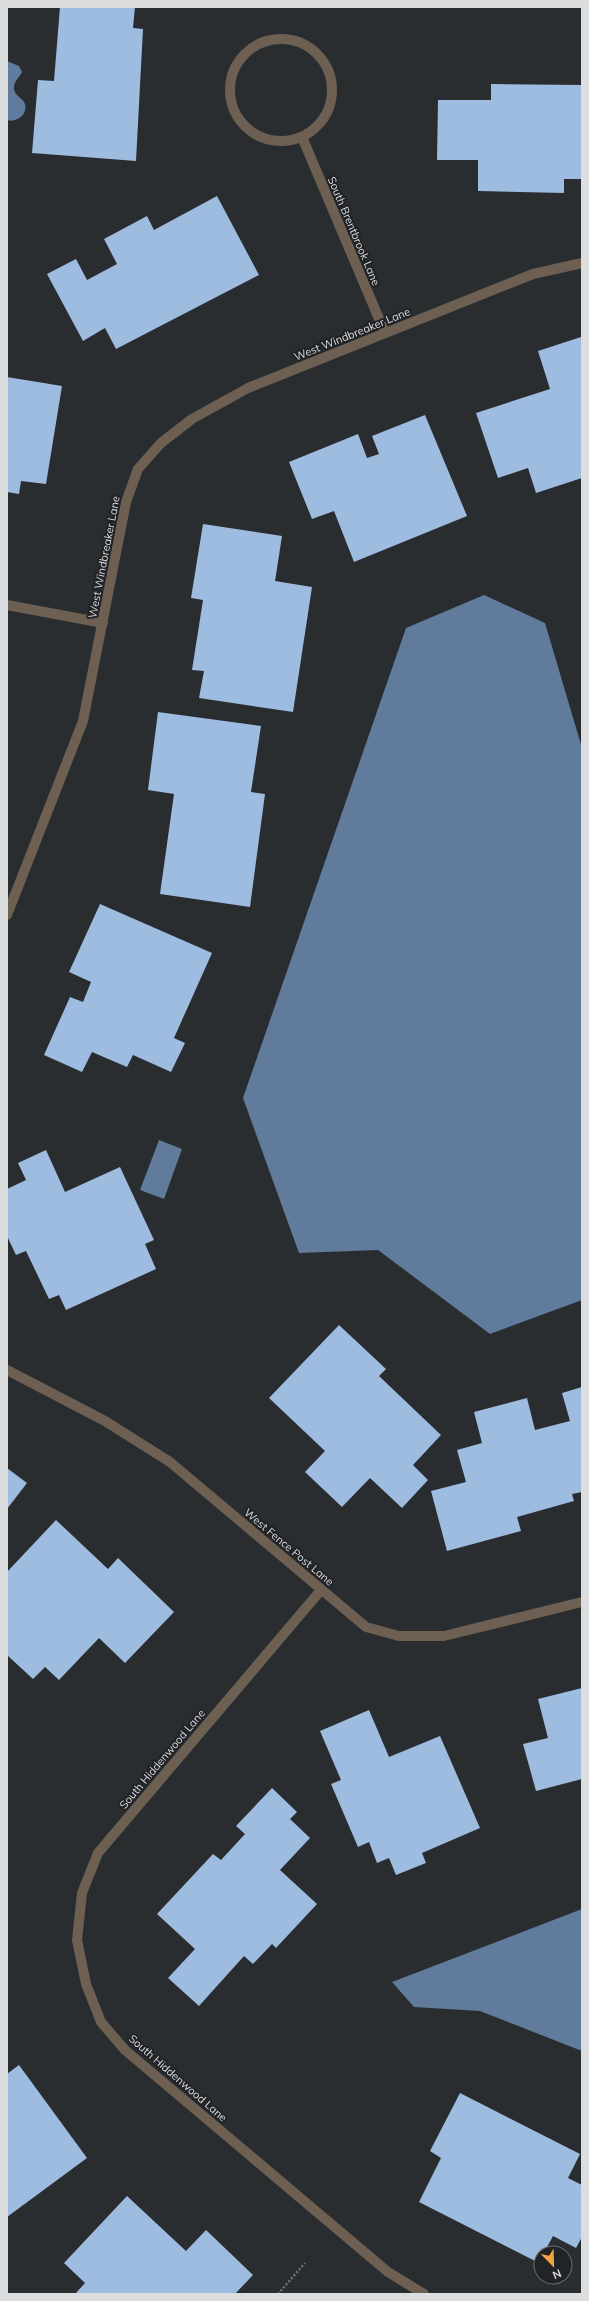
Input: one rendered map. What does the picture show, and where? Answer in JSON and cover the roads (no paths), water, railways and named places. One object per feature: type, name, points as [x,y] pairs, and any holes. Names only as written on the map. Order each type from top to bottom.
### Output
[{"type":"street","points":[[283,39],[300,42],[315,51],[326,64],[332,81],[332,98],[327,114],[316,128],[302,137],[286,141],[269,140],[254,134],[242,123],[233,109],[230,92],[231,81],[239,61],[250,49],[266,41],[283,39]]},
{"type":"street","name":"South Brentbrook Lane","points":[[302,137],[385,334]]},
{"type":"street","name":"West Windbreaker Lane","points":[[7,914],[83,721],[126,502],[138,469],[160,443],[192,418],[248,388],[533,274],[582,263]]},
{"type":"street","points":[[7,606],[103,623]]},
{"type":"street","name":"West Fence Post Lane","points":[[7,1370],[105,1421],[170,1462],[366,1627],[399,1636],[444,1636],[582,1602]]},
{"type":"street","name":"South Hiddenwood Lane","points":[[321,1590],[98,1853],[82,1893],[77,1940],[86,1984],[101,2022],[125,2050],[388,2272],[424,2294]]},
{"type":"water","points":[[7,61],[19,66],[22,72],[15,82],[14,89],[25,104],[25,112],[23,115],[10,121],[7,120]]},
{"type":"water","points":[[484,595],[545,623],[582,748],[582,1300],[490,1334],[378,1250],[299,1253],[243,1098],[406,628]]},
{"type":"water","points":[[159,1140],[182,1149],[164,1199],[140,1190]]},
{"type":"water","points":[[582,1909],[582,2051],[480,2011],[414,2007],[392,1982]]}]
